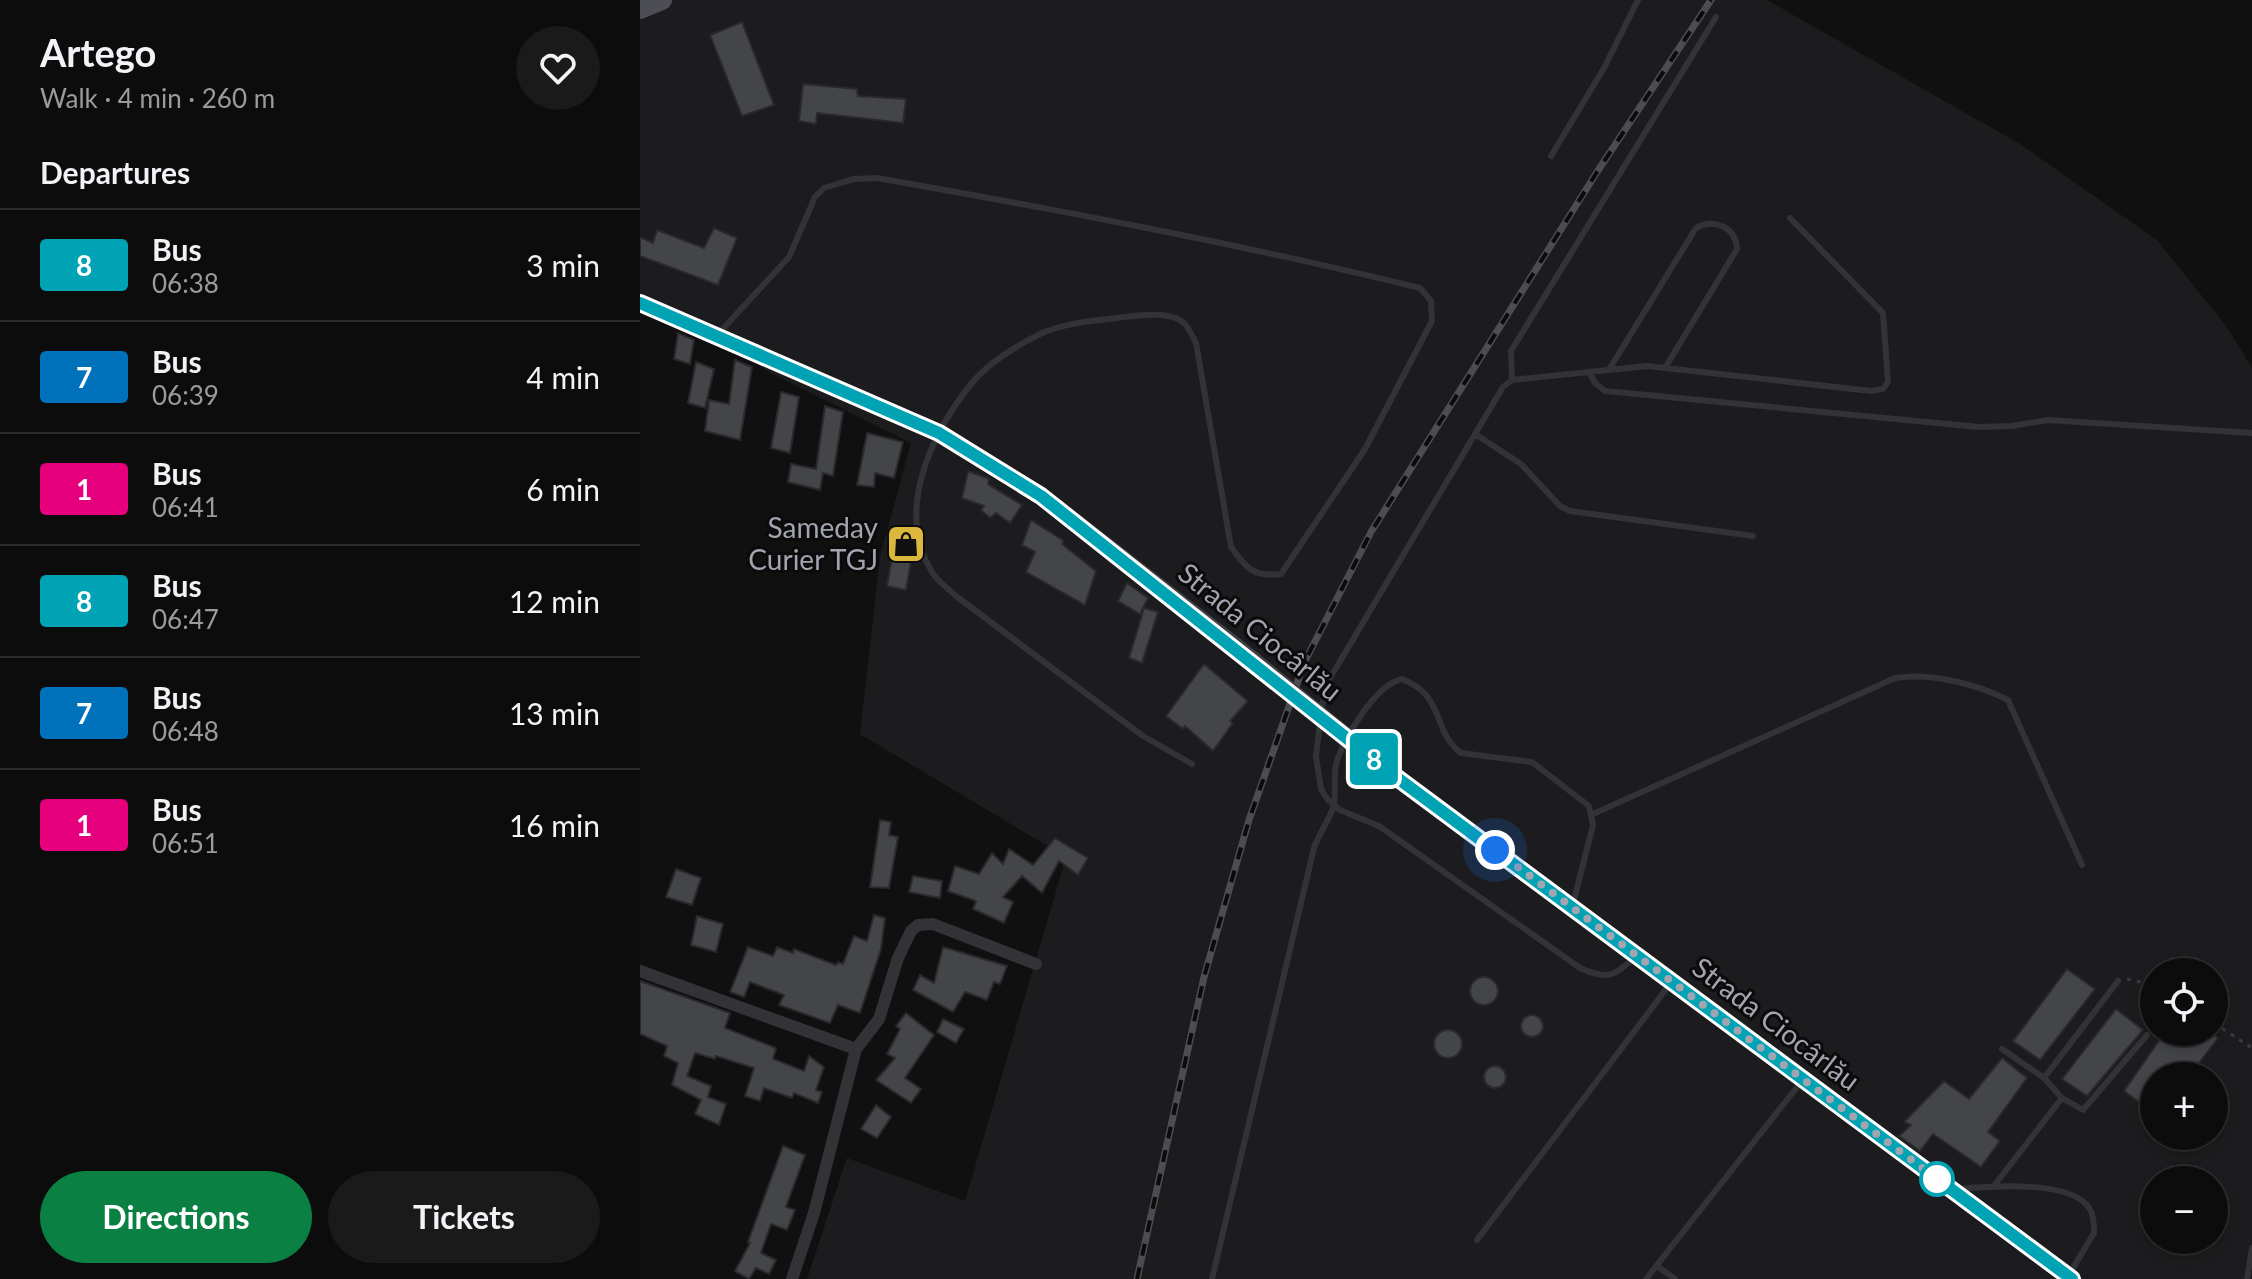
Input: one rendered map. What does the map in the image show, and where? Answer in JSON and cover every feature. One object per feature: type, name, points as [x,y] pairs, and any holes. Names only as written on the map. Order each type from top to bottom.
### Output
[{"type":"main road","points":[[640,9],[662,0]]},
{"type":"main road","name":"Strada Ciocârlău","points":[[640,303],[939,433],[1041,496],[1235,646],[1392,774],[2070,1277]]},
{"type":"street","points":[[792,1279],[814,1213],[856,1049],[879,1019],[898,958],[911,931],[918,925],[933,924],[1036,964]]},
{"type":"street","points":[[640,971],[856,1049]]},
{"type":"lane","points":[[1551,156],[1604,68],[1638,0]]},
{"type":"lane","points":[[1512,380],[1511,351],[1716,17]]},
{"type":"lane","points":[[715,337],[789,257],[815,197],[824,188],[854,179],[877,178],[1074,212],[1420,288],[1431,301],[1432,321],[1365,449],[1281,574],[1262,576],[1244,565],[1231,547],[1196,343],[1183,322],[1166,316],[1136,316],[1076,323],[1042,333],[1015,348],[972,383],[939,433],[925,466],[916,517],[922,546],[934,574],[956,596],[1143,736],[1192,764]]},
{"type":"lane","points":[[1637,955],[1617,974],[1610,976],[1580,968],[1379,826],[1334,806],[1321,789],[1316,757],[1322,699],[1327,683],[1475,434],[1503,387],[1512,380],[1631,366],[1871,391],[1883,389],[1888,382],[1883,313],[1790,218]]},
{"type":"lane","points":[[1610,368],[1696,228],[1706,222],[1715,223],[1731,231],[1737,249],[1665,368]]},
{"type":"lane","points":[[1589,372],[1595,383],[1605,391],[1963,426],[2012,426],[2048,420],[2252,433]]},
{"type":"lane","points":[[1475,434],[1521,464],[1560,506],[1570,511],[1753,536]]},
{"type":"lane","points":[[1593,814],[1895,678],[1915,674],[1992,692],[2008,700],[2082,865]]},
{"type":"lane","points":[[1212,1279],[1314,848],[1334,806],[1337,760],[1357,721],[1385,686],[1402,679],[1424,690],[1453,746],[1461,753],[1532,762],[1589,806],[1593,814],[1573,907]]},
{"type":"lane","points":[[1477,1240],[1673,981]]},
{"type":"lane","points":[[2044,1078],[2118,981]]},
{"type":"lane","points":[[2002,1049],[2044,1078],[2077,1109],[2087,1109],[2140,1044]]},
{"type":"lane","points":[[1646,1279],[1803,1080]]},
{"type":"lane","points":[[1993,1188],[2062,1098]]},
{"type":"lane","points":[[1951,1190],[2049,1189],[2074,1195],[2089,1208],[2094,1233],[2070,1277]]},
{"type":"lane","points":[[2247,1279],[2252,1248]]},
{"type":"lane","points":[[1657,1266],[1675,1279]]},
{"type":"path","points":[[2118,981],[2133,978],[2140,980]]},
{"type":"path","points":[[2228,1032],[2252,1048]]},
{"type":"shaded area","points":[[640,0],[1767,0],[2020,144],[2157,240],[2227,327],[2252,368],[2252,1279],[807,1279],[847,1158],[965,1201],[1066,857],[860,734],[880,557],[911,443],[771,373],[717,337],[640,295]]},
{"type":"building","points":[[742,22],[774,105],[742,116],[710,35]]},
{"type":"building","points":[[803,84],[857,89],[858,96],[906,99],[903,123],[817,113],[816,124],[799,121]]},
{"type":"building","points":[[714,228],[737,238],[718,285],[640,256],[640,237],[653,243],[657,230],[704,248]]},
{"type":"building","points":[[678,333],[694,340],[690,364],[674,359]]},
{"type":"building","points":[[735,360],[752,367],[740,440],[705,431],[709,400],[729,404]]},
{"type":"building","points":[[696,362],[714,369],[705,408],[688,403]]},
{"type":"building","points":[[781,392],[799,397],[790,453],[771,448]]},
{"type":"building","points":[[825,406],[843,412],[833,476],[823,473],[820,490],[788,482],[791,464],[816,469]]},
{"type":"building","points":[[867,433],[903,442],[894,478],[875,473],[874,487],[857,485]]},
{"type":"building","points":[[968,471],[989,479],[988,484],[1022,505],[1010,523],[996,513],[990,518],[981,510],[984,506],[962,498]]},
{"type":"building","points":[[1031,520],[1064,541],[1062,544],[1096,571],[1085,605],[1026,572],[1035,552],[1022,545]]},
{"type":"building","points":[[895,541],[914,544],[906,590],[887,586]]},
{"type":"building","points":[[1127,583],[1148,598],[1140,614],[1118,601]]},
{"type":"building","points":[[1144,608],[1158,612],[1142,663],[1129,658]]},
{"type":"building","points":[[1204,664],[1248,701],[1230,721],[1233,723],[1213,751],[1185,726],[1183,729],[1166,716]]},
{"type":"building","points":[[880,820],[891,822],[889,835],[898,837],[889,888],[870,887]]},
{"type":"building","points":[[1055,838],[1088,858],[1078,875],[1059,861],[1042,893],[1022,876],[1003,897],[1013,902],[1004,923],[973,909],[976,901],[948,891],[955,866],[979,874],[992,853],[1003,864],[1009,849],[1033,865]]},
{"type":"building","points":[[676,869],[701,878],[692,905],[666,897]]},
{"type":"building","points":[[913,876],[942,881],[940,898],[909,892]]},
{"type":"building","points":[[874,915],[885,918],[881,949],[860,1013],[838,1005],[830,1023],[779,1005],[784,995],[750,982],[744,997],[730,992],[748,947],[773,956],[777,947],[793,953],[794,949],[836,965],[838,962],[843,964],[854,936],[867,941]]},
{"type":"building","points":[[697,916],[723,924],[716,952],[691,945]]},
{"type":"building","points":[[943,947],[1007,966],[1000,984],[994,982],[987,1000],[965,992],[953,1012],[913,990],[920,975],[934,983]]},
{"type":"building","points":[[2067,969],[2095,989],[2040,1060],[2013,1041]]},
{"type":"building","points":[[1484,977],[1494,981],[1498,991],[1494,1001],[1484,1005],[1474,1001],[1470,991],[1474,981]]},
{"type":"building","points":[[640,981],[730,1013],[725,1028],[776,1048],[773,1059],[804,1071],[809,1056],[824,1067],[816,1090],[822,1092],[818,1103],[794,1093],[792,1098],[764,1088],[760,1101],[745,1096],[754,1068],[695,1053],[687,1076],[711,1086],[708,1097],[726,1104],[719,1125],[695,1114],[701,1100],[672,1085],[678,1063],[664,1056],[667,1046],[640,1034]]},
{"type":"building","points":[[2116,1009],[2140,1028],[2140,1034],[2087,1096],[2062,1079]]},
{"type":"building","points":[[906,1013],[934,1035],[905,1078],[921,1089],[911,1103],[876,1080],[895,1058],[887,1054],[900,1029],[896,1026]]},
{"type":"building","points":[[1532,1015],[1540,1018],[1543,1026],[1540,1034],[1532,1037],[1524,1034],[1521,1026],[1524,1018]]},
{"type":"building","points":[[943,1019],[964,1029],[956,1043],[937,1032]]},
{"type":"building","points":[[1448,1030],[1458,1034],[1462,1044],[1458,1054],[1448,1058],[1438,1054],[1434,1044],[1438,1034]]},
{"type":"building","points":[[2155,1046],[2212,1046],[2200,1062],[2144,1062]]},
{"type":"building","points":[[2002,1058],[2027,1078],[1988,1132],[2000,1141],[1981,1167],[1933,1134],[1920,1151],[1899,1136],[1911,1125],[1904,1122],[1944,1081],[1969,1099]]},
{"type":"building","points":[[1495,1066],[1503,1069],[1506,1077],[1503,1085],[1495,1088],[1487,1085],[1484,1077],[1487,1069]]},
{"type":"building","points":[[2140,1068],[2140,1103],[2124,1091]]},
{"type":"building","points":[[876,1105],[891,1117],[877,1138],[861,1129]]},
{"type":"building","points":[[783,1146],[805,1155],[786,1207],[795,1210],[787,1230],[771,1224],[761,1253],[776,1260],[769,1274],[756,1268],[749,1279],[735,1271],[750,1243]]},
{"type":"railway","points":[[1137,1279],[1204,977],[1249,820],[1305,661],[1371,532],[1597,172],[1711,0]]},
{"type":"bus line","name":"8","points":[[640,303],[908,418],[939,433],[1041,496],[1235,646],[1392,774],[2072,1279]]},
{"type":"place","name":"Sameday Curier TGJ","points":[[906,544]]},
{"type":"route","points":[[1495,850],[1937,1179]]}]
